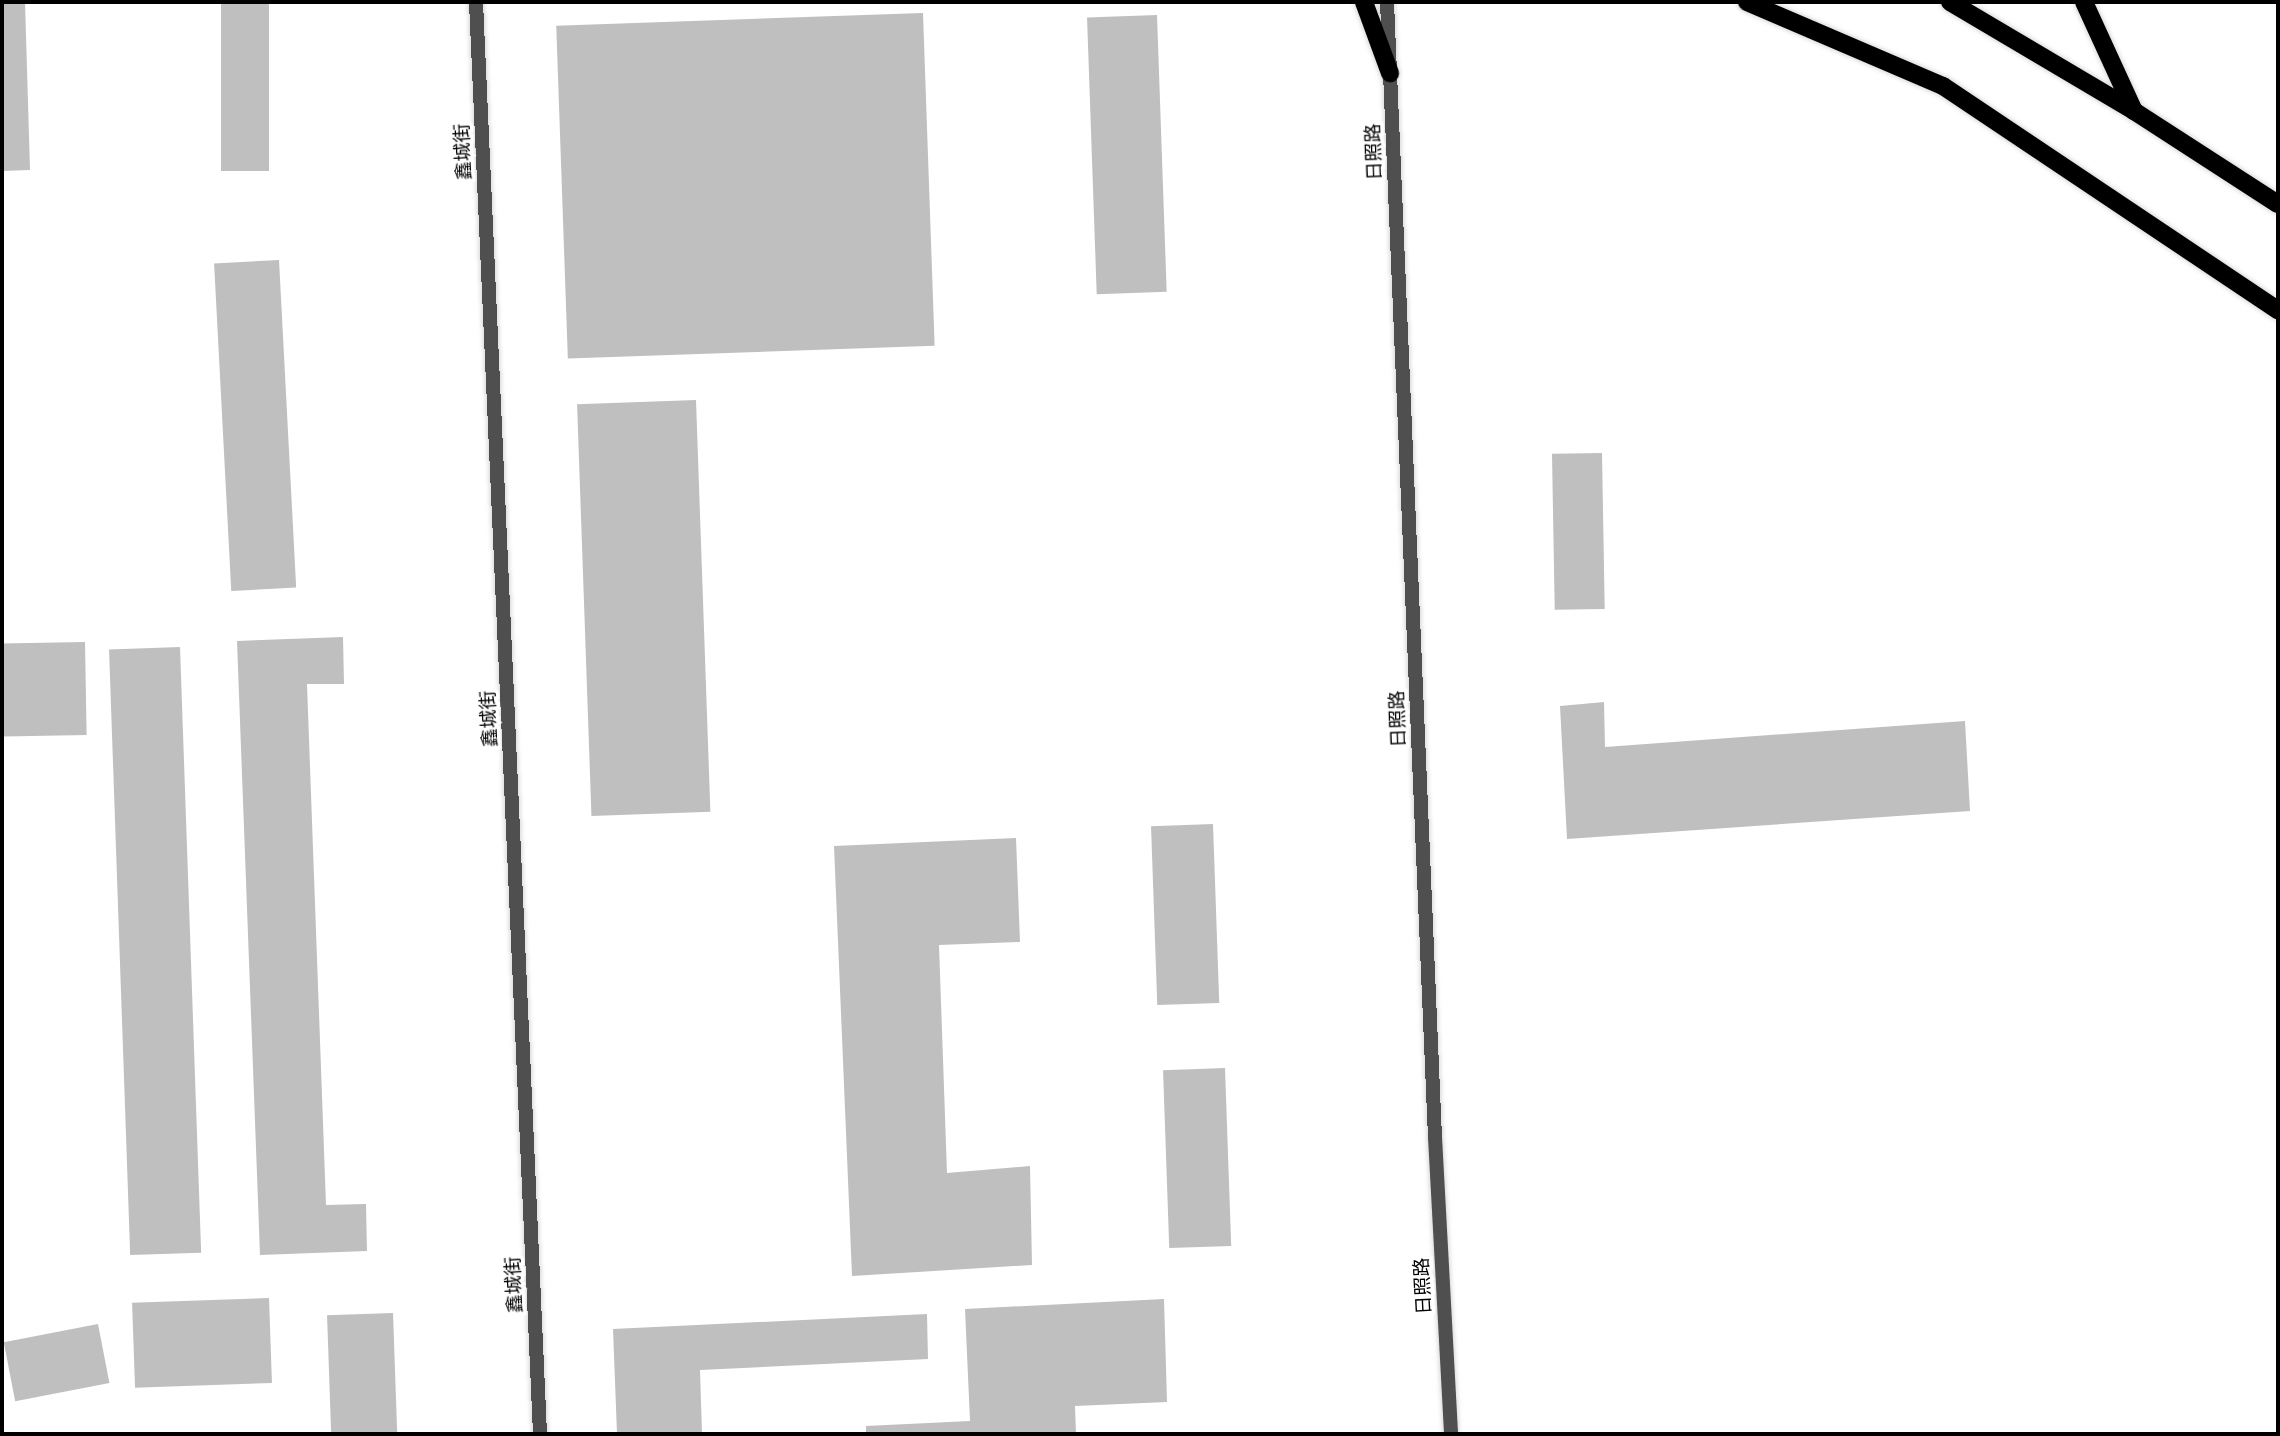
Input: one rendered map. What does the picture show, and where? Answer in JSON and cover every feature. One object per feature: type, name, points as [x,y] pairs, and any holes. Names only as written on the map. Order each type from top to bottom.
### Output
[{"type":"main road","points":[[1364,2],[1390,73]]},
{"type":"main road","points":[[1747,2],[1943,86],[2278,310]]},
{"type":"main road","points":[[1950,2],[2134,111],[2278,204]]},
{"type":"main road","points":[[2084,2],[2134,111]]},
{"type":"street","name":"鑫城街","points":[[475,2],[540,1434]]},
{"type":"street","name":"日照路","points":[[1387,2],[1435,1137],[1451,1434]]},
{"type":"building","points":[[2,2],[25,2],[30,170],[2,171]]},
{"type":"building","points":[[221,2],[269,2],[269,171],[221,171]]},
{"type":"building","points":[[923,13],[935,346],[568,359],[556,26]]},
{"type":"building","points":[[1157,15],[1167,292],[1097,294],[1087,17]]},
{"type":"building","points":[[279,260],[296,588],[231,591],[214,263]]},
{"type":"building","points":[[696,400],[710,812],[591,816],[577,404]]},
{"type":"building","points":[[1602,453],[1605,609],[1555,610],[1552,454]]},
{"type":"building","points":[[343,637],[344,684],[307,684],[326,1205],[366,1204],[367,1251],[260,1255],[237,641]]},
{"type":"building","points":[[85,642],[87,735],[4,736],[2,643]]},
{"type":"building","points":[[180,647],[201,1253],[130,1255],[109,649]]},
{"type":"building","points":[[1604,702],[1605,747],[1965,721],[1970,811],[1567,839],[1560,706]]},
{"type":"building","points":[[1213,824],[1219,1003],[1157,1005],[1151,826]]},
{"type":"building","points":[[1016,838],[1020,942],[939,945],[947,1173],[1030,1166],[1032,1265],[852,1276],[834,846]]},
{"type":"building","points":[[1225,1068],[1231,1246],[1169,1248],[1163,1070]]},
{"type":"building","points":[[269,1298],[272,1383],[135,1388],[132,1303]]},
{"type":"building","points":[[1164,1299],[1167,1402],[1075,1406],[1076,1434],[866,1434],[866,1426],[970,1421],[965,1309]]},
{"type":"building","points":[[393,1313],[397,1434],[331,1434],[327,1315]]},
{"type":"building","points":[[927,1314],[928,1359],[700,1370],[702,1434],[617,1434],[613,1329]]},
{"type":"building","points":[[98,1324],[109,1383],[15,1401],[4,1342]]}]
